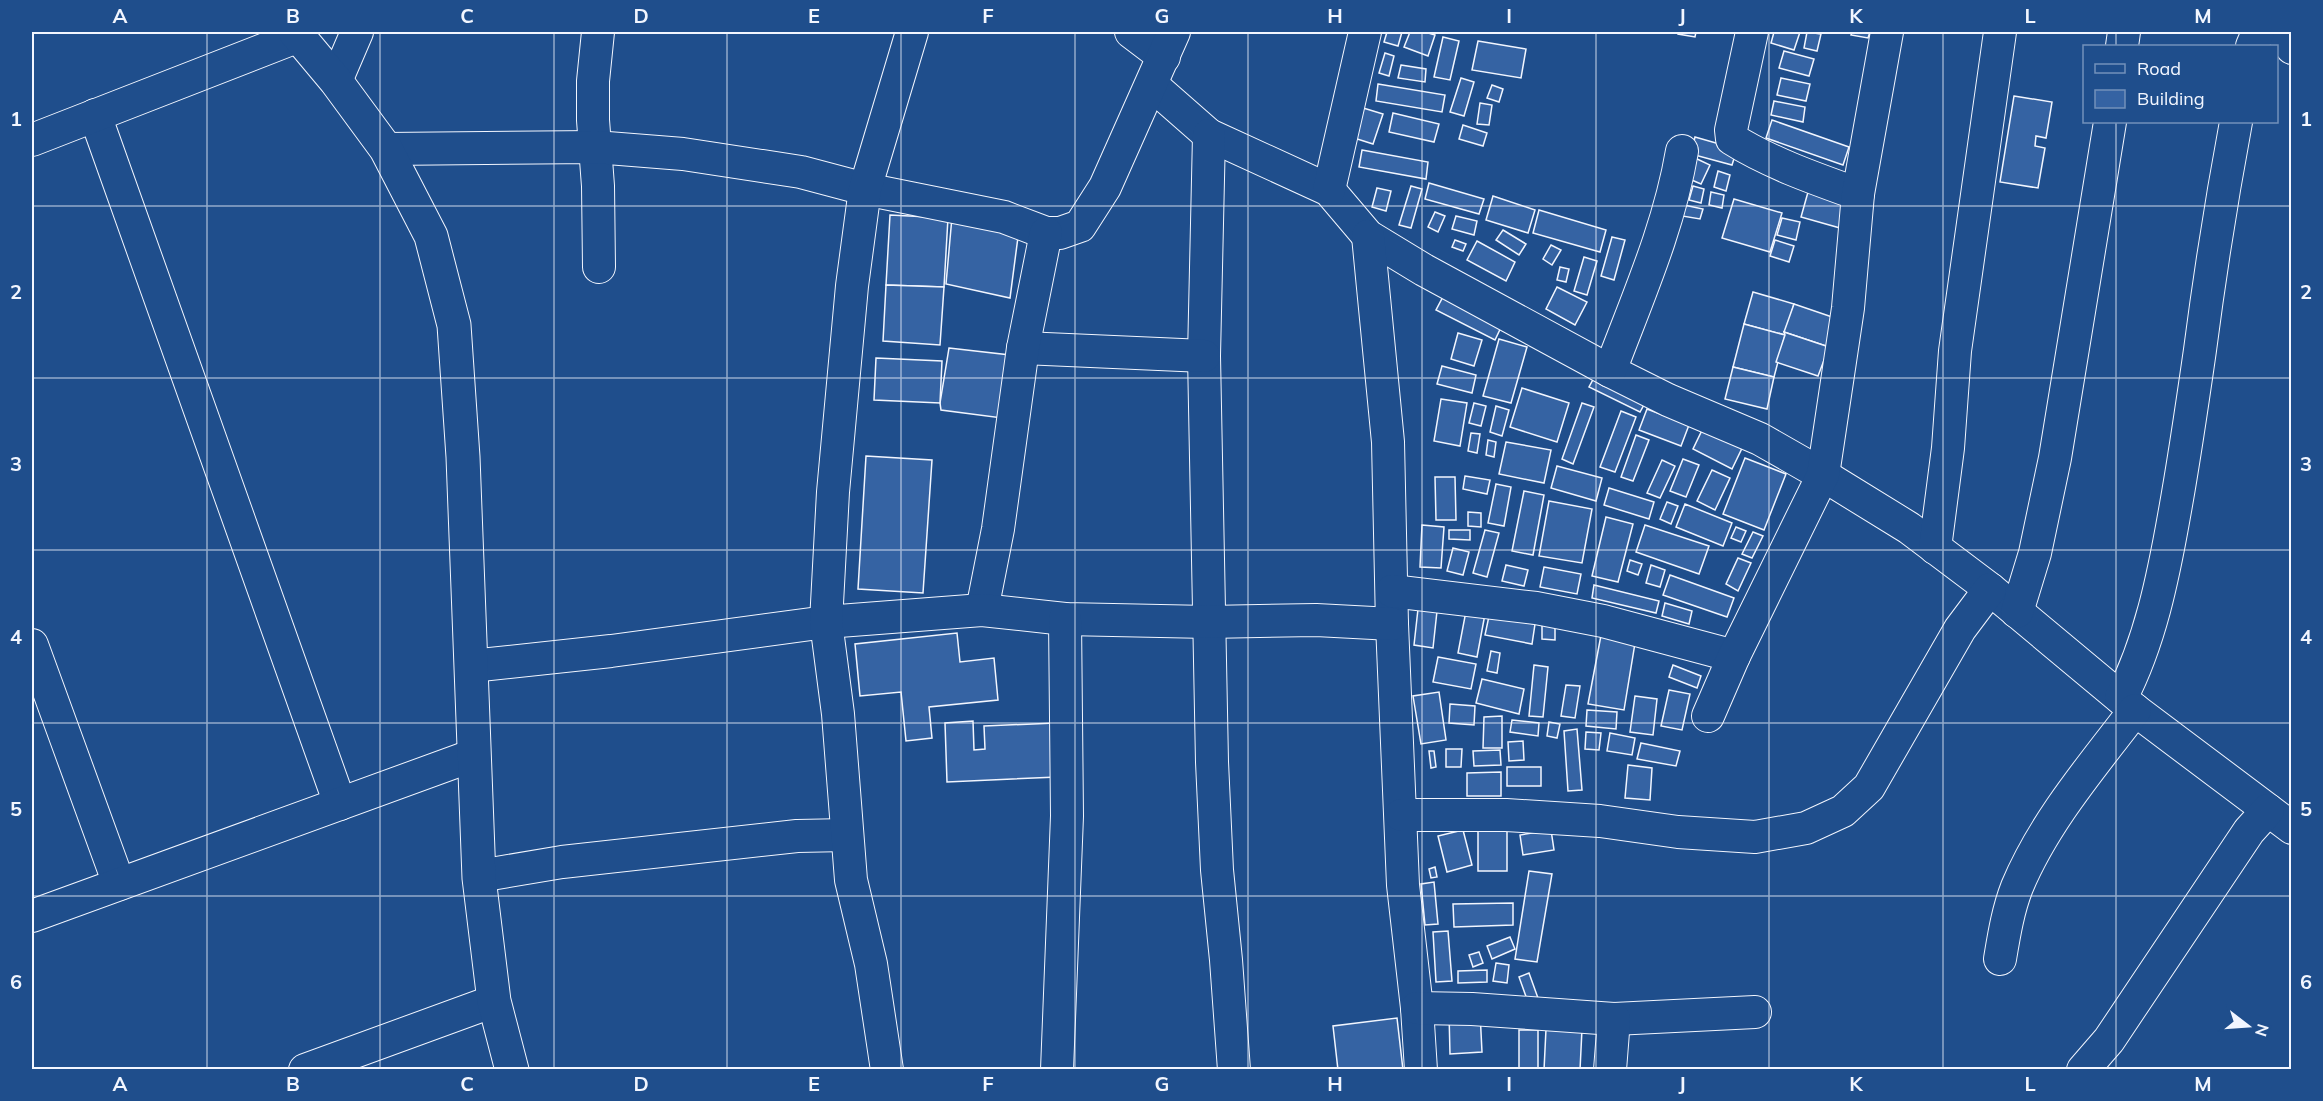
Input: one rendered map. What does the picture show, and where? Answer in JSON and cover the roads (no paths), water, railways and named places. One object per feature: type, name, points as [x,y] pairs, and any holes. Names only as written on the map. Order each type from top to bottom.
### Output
[{"type":"main road","points":[[297,34],[336,81],[386,149],[431,236],[454,325],[460,392],[479,876],[494,1001],[512,1070]]},
{"type":"street","points":[[336,81],[357,32]]},
{"type":"street","points":[[598,32],[593,81],[593,120],[599,267]]},
{"type":"street","points":[[887,1070],[871,964],[851,880],[838,714],[826,622],[833,492],[852,286],[865,189],[912,32]]},
{"type":"street","points":[[386,149],[595,147],[683,154],[801,172],[865,189],[1004,217],[1046,233],[1060,232],[1080,226],[1105,187],[1169,44],[1131,32]]},
{"type":"street","points":[[1329,190],[1365,32]]},
{"type":"street","points":[[1752,32],[1731,130],[1732,139],[1755,152],[1858,194]]},
{"type":"street","points":[[1708,716],[1734,656],[1823,475],[1848,308],[1858,194],[1887,32]]},
{"type":"street","points":[[1935,548],[1948,448],[1955,351],[2000,32]]},
{"type":"street","points":[[2281,32],[2292,48]]},
{"type":"street","points":[[32,140],[297,34]]},
{"type":"street","points":[[1152,85],[1209,135],[1329,190],[1368,236],[1424,270],[1610,371],[1668,400],[1760,439],[1909,528],[1990,589],[2128,704],[2280,819]]},
{"type":"street","points":[[95,115],[340,804]]},
{"type":"street","points":[[2017,612],[2035,553],[2055,458],[2110,123]]},
{"type":"street","points":[[2000,959],[2006,924],[2016,888],[2032,857],[2128,704],[2132,678],[2150,626],[2167,558],[2188,438],[2209,278],[2236,123]]},
{"type":"street","points":[[1209,135],[1204,356],[1208,622],[1217,870],[1234,1070]]},
{"type":"street","points":[[1610,371],[1655,251],[1675,188],[1682,151]]},
{"type":"street","points":[[982,610],[998,530],[1023,348],[1046,233]]},
{"type":"street","points":[[1368,236],[1389,442],[1392,624],[1403,885],[1417,1008],[1421,1070]]},
{"type":"street","points":[[1023,348],[1204,356]]},
{"type":"street","points":[[1401,815],[1506,815],[1599,821],[1678,832],[1755,837],[1806,828],[1843,811],[1869,787],[1960,629],[1990,589]]},
{"type":"street","points":[[1392,591],[1466,599],[1603,621],[1734,656]]},
{"type":"street","points":[[471,666],[611,651],[826,622],[982,610],[1065,619],[1208,622],[1316,620],[1392,624]]},
{"type":"street","points":[[1057,1070],[1067,816],[1065,619]]},
{"type":"street","points":[[32,645],[119,884]]},
{"type":"street","points":[[32,916],[474,754]]},
{"type":"street","points":[[2083,1070],[2109,1040],[2249,831],[2280,819]]},
{"type":"street","points":[[479,876],[574,861],[796,836],[847,835]]},
{"type":"street","points":[[305,1070],[494,1001]]},
{"type":"street","points":[[1417,1008],[1472,1008],[1614,1019],[1755,1012]]},
{"type":"street","points":[[1610,1070],[1614,1019]]}]
